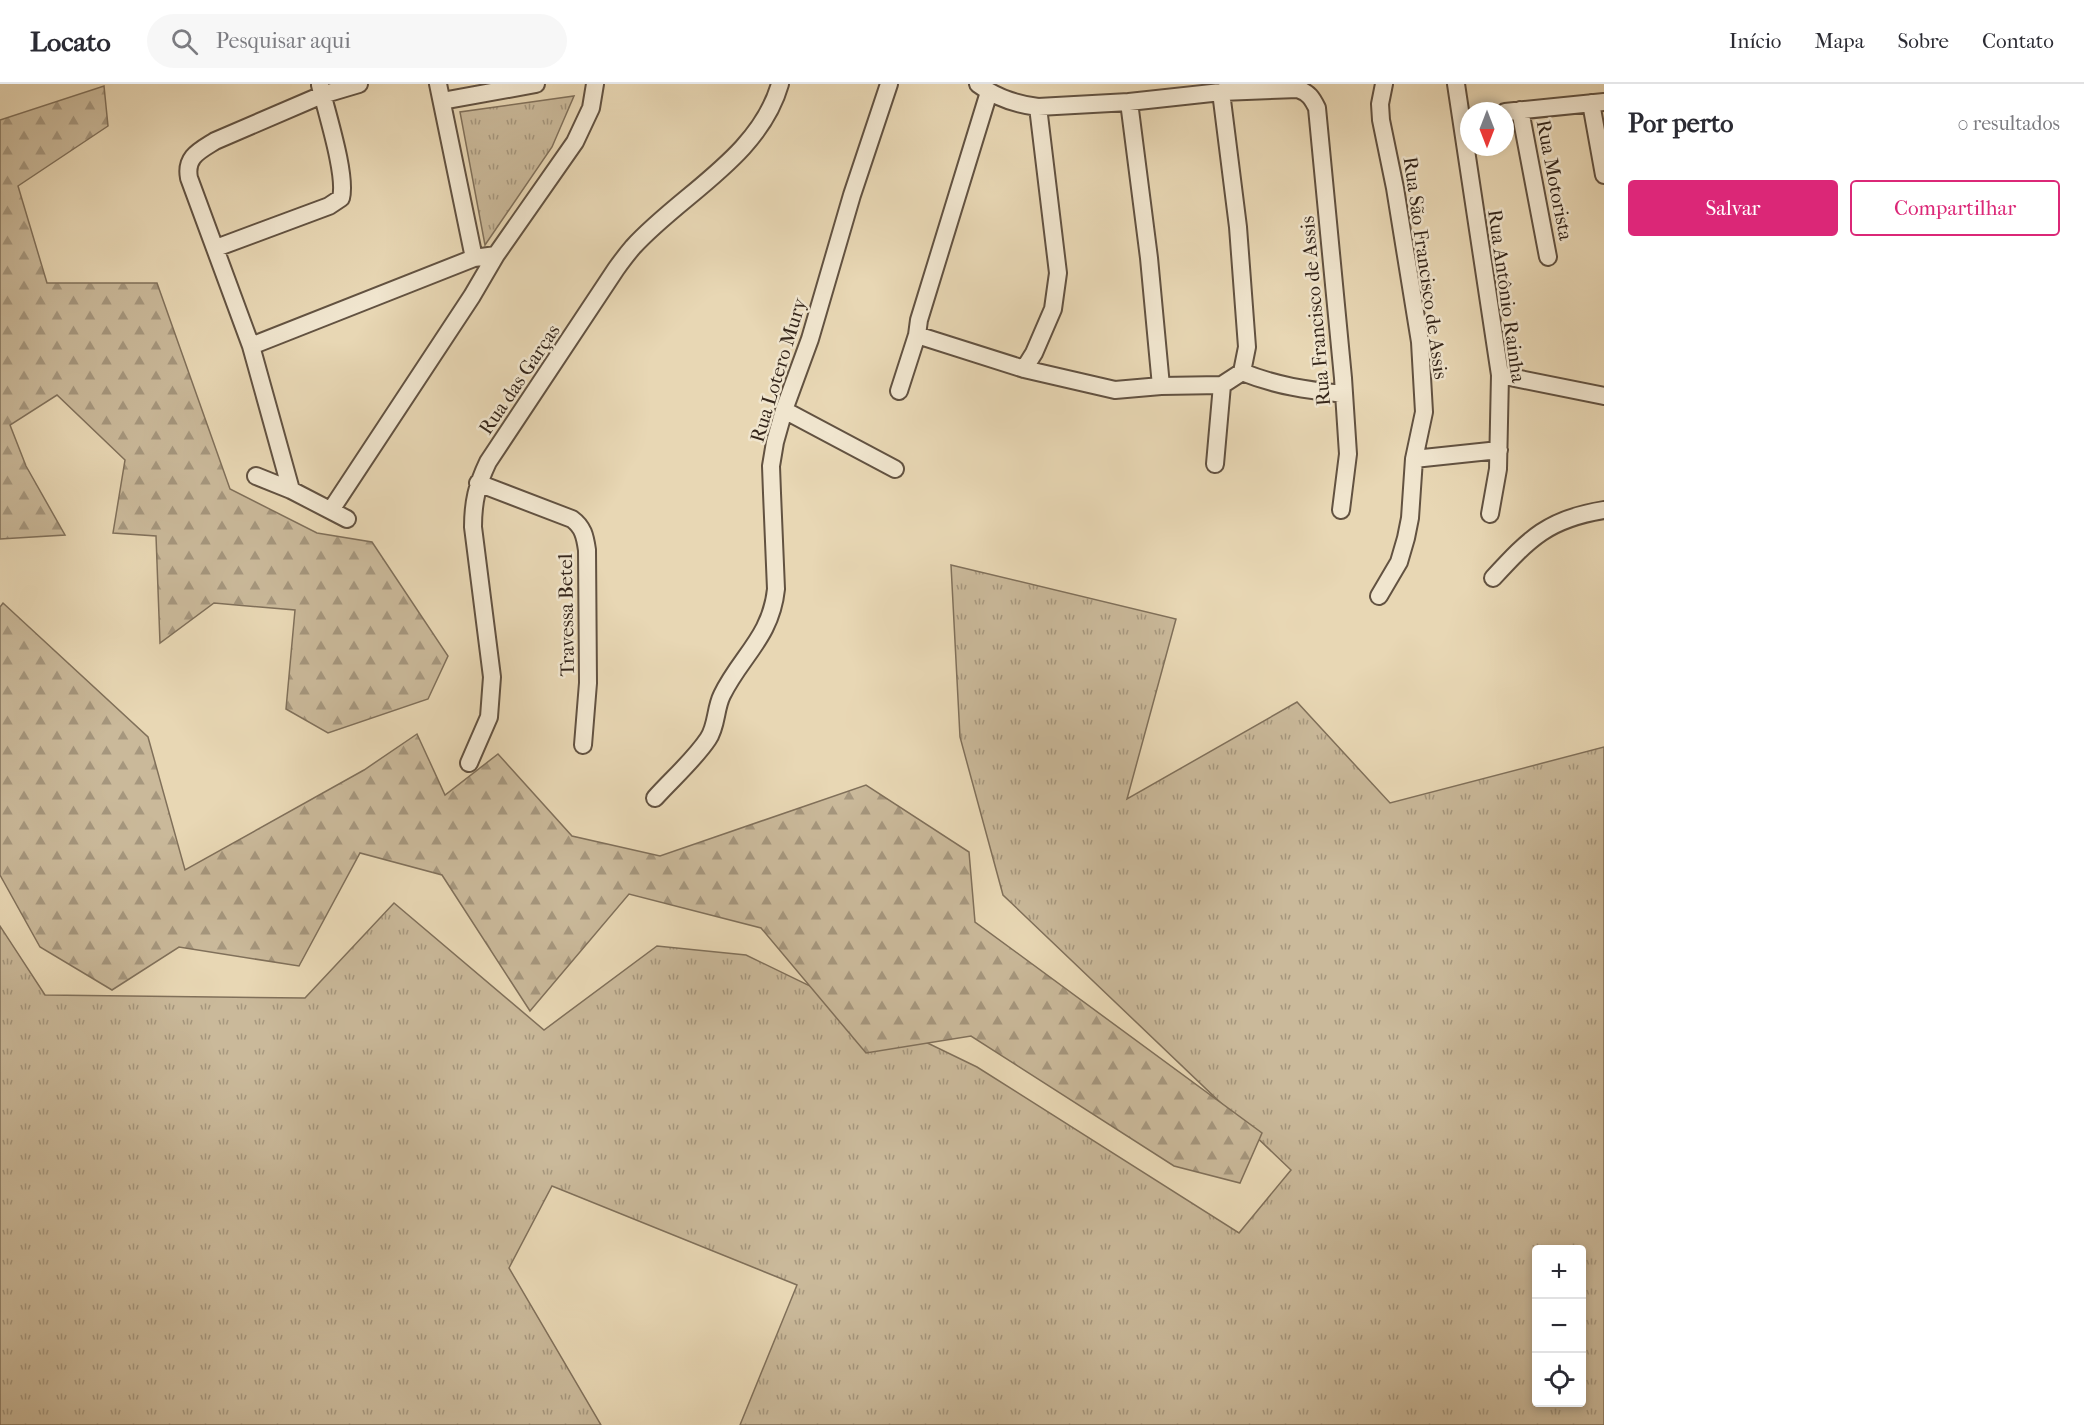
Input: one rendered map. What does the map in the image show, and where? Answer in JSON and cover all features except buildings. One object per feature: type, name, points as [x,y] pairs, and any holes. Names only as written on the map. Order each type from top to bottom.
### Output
[{"type":"street","points":[[291,490],[251,346],[189,178],[189,162],[200,150],[215,141],[321,90],[359,84]]},
{"type":"street","points":[[438,84],[474,258]]},
{"type":"street","points":[[442,101],[536,84]]},
{"type":"street","points":[[331,510],[472,296],[496,255],[575,142],[591,108],[595,84]]},
{"type":"street","name":"Rua das Garças","points":[[469,763],[489,717],[492,677],[472,527],[478,483],[488,462],[633,246],[749,140],[765,119],[776,99],[780,84]]},
{"type":"street","name":"Rua Lotero Mury","points":[[655,798],[707,741],[714,725],[720,698],[762,634],[774,608],[776,589],[771,466],[775,442],[810,339],[852,195],[889,84]]},
{"type":"street","name":"Rua São Francisco de Assis","points":[[1379,596],[1399,562],[1406,538],[1410,518],[1414,459],[1424,412],[1420,342],[1395,188],[1381,120],[1380,104],[1384,84]]},
{"type":"street","name":"Rua Antônio Rainha","points":[[1456,84],[1461,102]]},
{"type":"street","points":[[899,391],[983,88],[1016,104],[1038,107],[1129,102],[1221,92],[1238,227],[1247,348],[1242,372],[1222,385],[1161,386],[1115,390],[1024,369],[916,335]]},
{"type":"street","name":"Rua Francisco de Assis","points":[[1221,92],[1298,88],[1307,92],[1317,108],[1348,454],[1341,510]]},
{"type":"street","points":[[216,248],[337,202],[341,198],[343,190],[341,173],[321,90]]},
{"type":"street","points":[[1129,102],[1149,258],[1161,386]]},
{"type":"street","points":[[1514,111],[1597,102],[1604,175]]},
{"type":"street","points":[[1024,369],[1034,353],[1053,309],[1059,273],[1038,107]]},
{"type":"street","name":"Rua Motorista","points":[[1514,115],[1548,257]]},
{"type":"street","name":"Rua Antônio Rainha","points":[[1470,156],[1500,375],[1498,469],[1490,514]]},
{"type":"street","points":[[251,346],[474,258],[496,255]]},
{"type":"street","points":[[1242,372],[1284,386],[1344,394]]},
{"type":"street","points":[[1500,375],[1604,396]]},
{"type":"street","points":[[1215,464],[1222,385]]},
{"type":"street","points":[[784,410],[895,469]]},
{"type":"street","points":[[1414,459],[1499,450]]},
{"type":"street","points":[[256,476],[291,490],[347,519]]},
{"type":"street","name":"Travessa Betel","points":[[478,483],[572,519],[579,525],[585,537],[589,647],[583,745]]},
{"type":"street","points":[[1493,579],[1524,544],[1548,526],[1568,517],[1604,510]]},
{"type":"green space","points":[[104,86],[108,126],[18,186],[47,283],[157,283],[230,489],[317,533],[372,542],[448,656],[428,699],[328,733],[286,709],[295,610],[214,603],[160,643],[156,536],[113,533],[125,460],[57,395],[10,425],[26,466],[65,535],[0,539],[0,120]]},
{"type":"green space","points":[[574,96],[552,147],[485,245],[460,112]]},
{"type":"green space","points":[[951,565],[1176,619],[1127,799],[1297,702],[1390,803],[1604,747],[1604,1425],[740,1425],[797,1285],[552,1186],[509,1268],[601,1425],[0,1425],[0,926],[45,995],[305,998],[394,903],[544,1030],[657,946],[746,955],[977,1067],[1239,1233],[1291,1170],[1003,895],[960,737]]},
{"type":"green space","points":[[3,603],[148,737],[185,870],[364,770],[417,734],[445,795],[498,754],[572,836],[660,856],[866,785],[969,852],[975,922],[1262,1133],[1240,1183],[1174,1166],[971,1036],[866,1053],[761,928],[629,894],[530,1011],[442,875],[360,853],[299,966],[179,947],[112,990],[40,947],[0,875],[0,607]]}]
